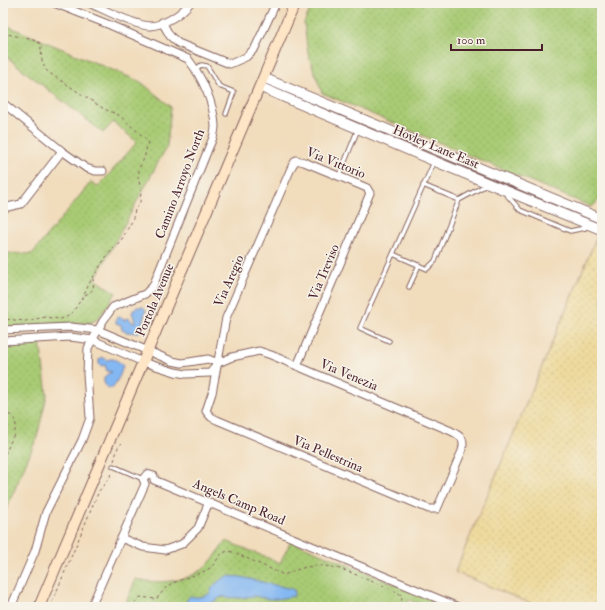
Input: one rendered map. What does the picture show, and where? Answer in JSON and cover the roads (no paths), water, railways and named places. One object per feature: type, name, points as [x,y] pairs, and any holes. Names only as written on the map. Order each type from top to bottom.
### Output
[{"type":"main road","name":"Portola Avenue","points":[[39,607],[295,3]]},
{"type":"street","name":"Camino Arroyo North","points":[[11,607],[35,552],[46,512],[82,440],[90,418],[87,374],[88,348],[113,307],[145,294],[153,286],[214,137],[215,126],[203,82],[196,69],[188,59],[110,25],[54,3]]},
{"type":"street","points":[[89,3],[135,23],[150,26],[162,22],[184,10],[190,3]]},
{"type":"street","points":[[162,22],[170,36],[178,42],[230,64],[246,57],[255,48],[276,3]]},
{"type":"street","name":"Hovley Lane East","points":[[262,82],[358,128],[602,230]]},
{"type":"street","name":"Hovley Lane East","points":[[262,82],[602,219]]},
{"type":"street","points":[[3,103],[62,151],[86,168],[95,171],[103,171]]},
{"type":"street","points":[[3,208],[21,204],[62,151]]},
{"type":"street","points":[[434,161],[437,157],[441,156],[486,171]]},
{"type":"street","name":"Via Vittorio","points":[[296,160],[367,188]]},
{"type":"street","name":"Via Aregio","points":[[211,417],[206,411],[212,393],[226,318],[292,166],[296,160]]},
{"type":"street","name":"Via Treviso","points":[[297,366],[368,199],[370,193],[367,188]]},
{"type":"street","name":"Via Venezia","points":[[3,330],[71,327],[98,330],[147,352],[172,361],[182,363],[208,359],[218,363]]},
{"type":"street","name":"Via Venezia","points":[[3,340],[70,338],[93,340],[143,362],[186,374],[210,372],[218,363],[232,357],[259,351],[451,431],[462,437],[464,443],[462,451],[437,509]]},
{"type":"street","name":"Via Pellestrina","points":[[211,417],[429,509],[437,509]]},
{"type":"street","name":"Angels Camp Road","points":[[143,479],[147,474],[154,476],[154,480],[209,502],[441,604],[458,607]]},
{"type":"street","points":[[91,607],[144,484],[143,479]]},
{"type":"street","points":[[121,538],[143,548],[165,550],[182,544],[198,528],[209,502]]},
{"type":"lane","points":[[196,69],[201,65],[207,66],[219,86],[234,92],[226,114]]},
{"type":"lane","points":[[338,176],[358,128]]},
{"type":"lane","points":[[389,341],[360,328],[434,161]]},
{"type":"lane","points":[[423,185],[460,200]]},
{"type":"lane","points":[[393,254],[427,268],[435,261],[460,200],[493,185],[510,198],[520,210],[570,231],[585,228],[591,225]]},
{"type":"lane","points":[[410,287],[419,265]]},
{"type":"lane","points":[[113,466],[143,479]]},
{"type":"water","points":[[136,307],[143,307],[146,310],[140,331],[137,333],[122,330],[121,325],[116,323],[116,319],[119,317],[123,318],[124,320],[129,318],[133,323],[135,322],[132,312]]},
{"type":"water","points":[[102,357],[107,360],[116,360],[123,366],[113,388],[108,388],[104,383],[104,378],[112,372],[107,371],[105,365],[102,366],[99,364],[99,360]]},
{"type":"water","points":[[227,576],[241,577],[292,589],[295,591],[294,596],[277,599],[254,596],[239,598],[221,597],[207,606],[189,606],[186,601],[190,596],[200,597],[210,593],[217,583]]}]
